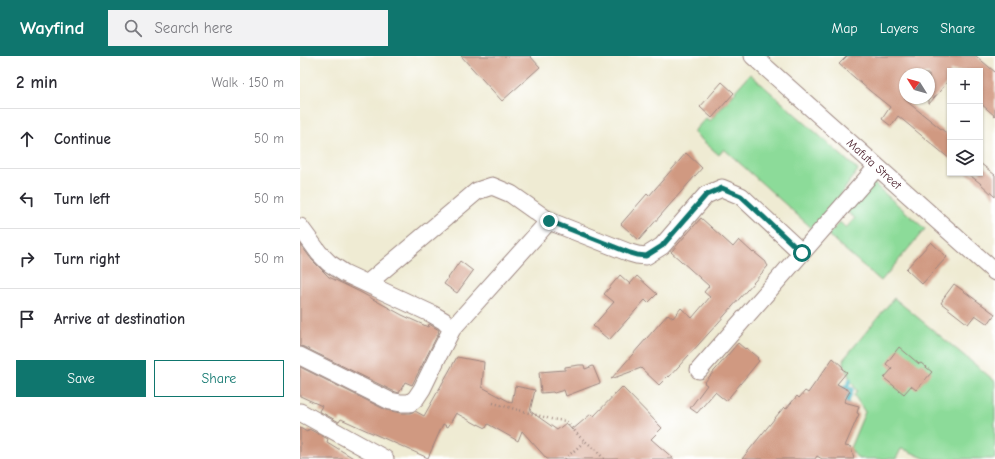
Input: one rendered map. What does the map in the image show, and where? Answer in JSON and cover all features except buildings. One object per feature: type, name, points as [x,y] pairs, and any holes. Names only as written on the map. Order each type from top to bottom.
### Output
[{"type":"street","name":"Mafuta Street","points":[[753,56],[995,272]]},
{"type":"street","points":[[699,370],[877,167]]},
{"type":"street","points":[[368,283],[477,190],[492,186],[511,194],[549,221],[630,253],[646,256],[662,246],[706,195],[722,188],[741,196],[802,253]]},
{"type":"street","points":[[300,356],[390,400],[401,403],[410,403],[416,398],[422,389],[452,329],[549,221]]},
{"type":"street","points":[[300,227],[319,253],[329,263],[344,273],[368,283],[444,321],[452,329]]},
{"type":"street","points":[[300,412],[385,459]]},
{"type":"path","points":[[493,403],[551,419],[566,421],[604,459]]},
{"type":"path","points":[[565,459],[585,441]]},
{"type":"green space","points":[[750,74],[858,170],[815,231],[724,149],[719,155],[693,132],[706,118],[710,121]]},
{"type":"green space","points":[[873,183],[925,229],[881,281],[828,235],[840,222],[846,228],[855,218],[847,212]]},
{"type":"green space","points":[[894,298],[995,381],[995,459],[926,459],[901,449],[896,459],[858,459],[850,448],[865,412],[854,395],[857,391],[850,380],[843,360]]},
{"type":"waterway","points":[[845,408],[852,389],[843,388],[848,385],[850,380]]},
{"type":"route","points":[[549,221],[630,253],[646,256],[662,246],[706,195],[722,188],[741,196],[802,253]]}]
